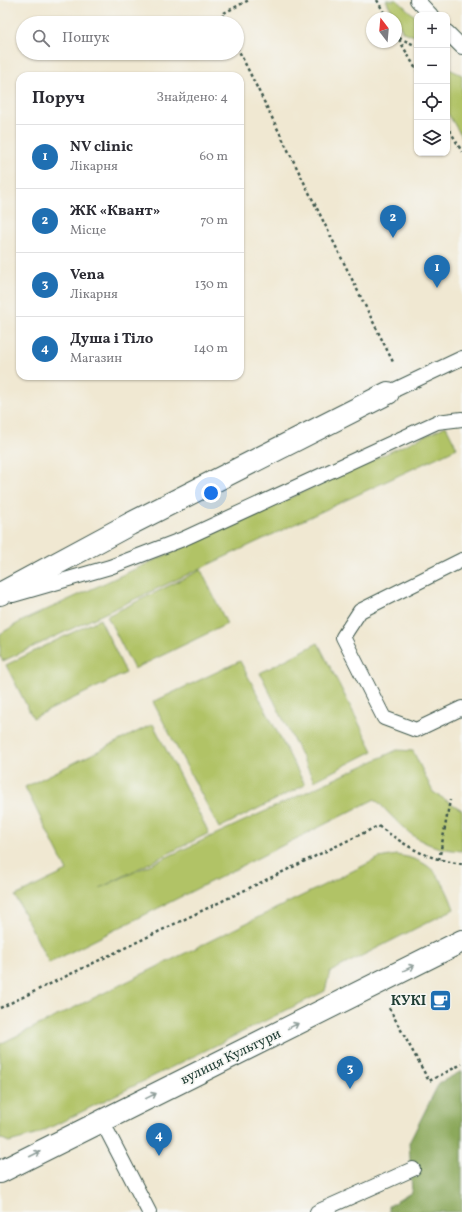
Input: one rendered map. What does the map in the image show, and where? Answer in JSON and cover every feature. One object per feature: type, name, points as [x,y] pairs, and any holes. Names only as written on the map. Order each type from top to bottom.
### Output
[{"type":"street","points":[[0,594],[130,524],[396,389]]},
{"type":"street","name":"вулиця Культури","points":[[0,1172],[462,942]]},
{"type":"lane","points":[[417,0],[428,12]]},
{"type":"lane","points":[[450,35],[462,47]]},
{"type":"lane","points":[[396,389],[462,358]]},
{"type":"lane","points":[[0,599],[110,567],[183,539],[437,422],[462,419]]},
{"type":"lane","points":[[462,560],[360,611],[343,637],[384,718],[416,730],[462,708]]},
{"type":"lane","points":[[102,1121],[149,1212]]},
{"type":"lane","points":[[317,1212],[413,1169]]},
{"type":"path","points":[[223,16],[222,14],[249,0]]},
{"type":"path","points":[[377,0],[384,12]]},
{"type":"path","points":[[402,39],[414,45]]},
{"type":"path","points":[[402,44],[414,66]]},
{"type":"path","points":[[243,60],[396,389]]},
{"type":"path","points":[[450,130],[462,152]]},
{"type":"path","points":[[438,860],[450,800]]},
{"type":"path","points":[[0,1008],[378,826],[415,851],[438,860],[462,864]]},
{"type":"path","points":[[389,1007],[429,1081],[462,1064]]},
{"type":"green space","points":[[386,0],[397,0],[414,15],[414,36],[403,32],[402,30],[402,12],[392,12]]},
{"type":"green space","points":[[450,69],[462,75],[462,137],[450,117]]},
{"type":"green space","points":[[446,426],[457,448],[3,661],[0,656],[0,634],[20,622]]},
{"type":"green space","points":[[201,570],[227,624],[134,669],[107,616]]},
{"type":"green space","points":[[100,619],[126,673],[33,718],[6,665]]},
{"type":"green space","points":[[318,643],[373,751],[314,781],[260,673]]},
{"type":"green space","points":[[240,661],[305,785],[219,828],[153,702]]},
{"type":"green space","points":[[153,724],[209,833],[100,888],[397,750],[413,751],[433,792],[462,810],[462,851],[433,846],[422,841],[404,828],[375,799],[49,963],[15,896],[67,871],[25,787]]},
{"type":"green space","points":[[396,855],[419,861],[434,872],[445,887],[454,909],[330,972],[325,991],[35,1135],[9,1142],[0,1138],[0,1044],[379,858]]},
{"type":"green space","points":[[462,1071],[462,1212],[389,1212],[389,1206],[412,1192],[409,1143],[439,1083]]},
{"type":"place","name":"ЖК «Квант»","points":[[393,238]]},
{"type":"place","name":"NV clinic","points":[[437,288]]},
{"type":"place","name":"КУКІ","points":[[441,1001]]},
{"type":"place","name":"Vena","points":[[350,1089]]},
{"type":"place","name":"Душа і Тіло","points":[[159,1156]]}]
